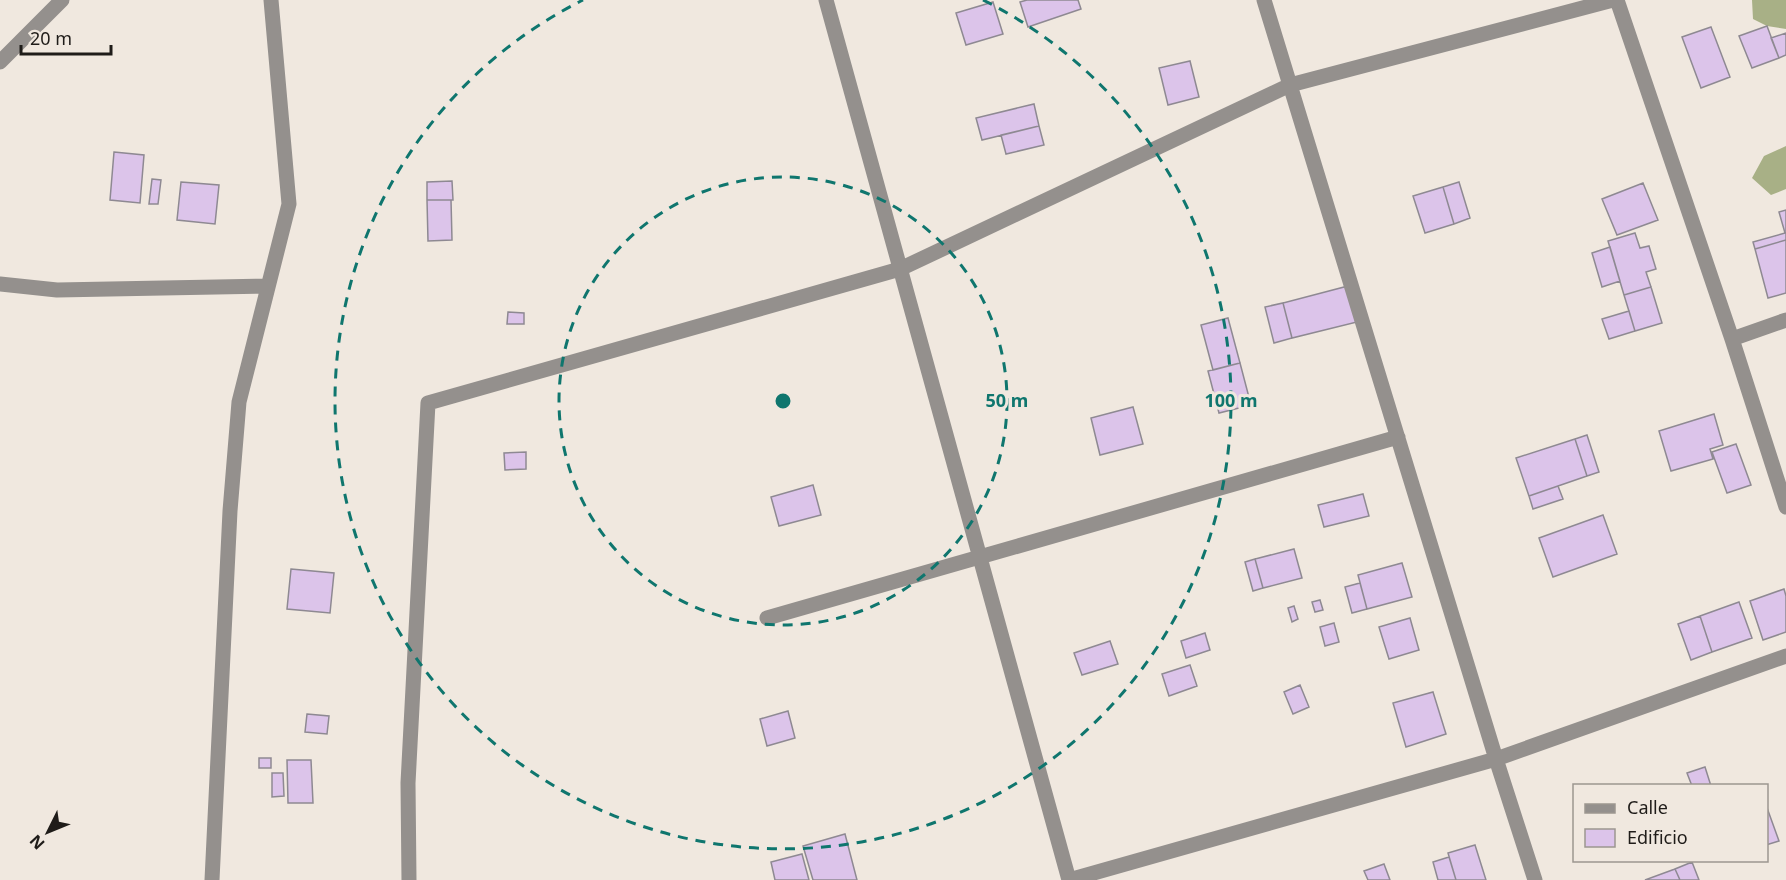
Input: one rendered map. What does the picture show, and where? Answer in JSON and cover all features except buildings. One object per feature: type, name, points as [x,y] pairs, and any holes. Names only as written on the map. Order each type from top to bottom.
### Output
[{"type":"street","points":[[0,62],[62,0]]},
{"type":"street","points":[[212,880],[230,511],[239,402],[289,204],[271,0]]},
{"type":"street","points":[[826,0],[1069,880],[1496,759],[1786,656]]},
{"type":"street","points":[[1264,0],[1534,880]]},
{"type":"street","points":[[409,880],[408,783],[428,403],[900,269],[1290,85],[1615,0],[1732,339],[1786,507]]},
{"type":"street","points":[[0,284],[57,290],[268,286]]},
{"type":"street","points":[[1732,339],[1786,320]]},
{"type":"street","points":[[767,618],[1398,438]]},
{"type":"green space","points":[[1752,0],[1786,0],[1786,29],[1767,26],[1753,19]]},
{"type":"green space","points":[[1786,146],[1786,189],[1771,195],[1752,178],[1764,156]]}]
